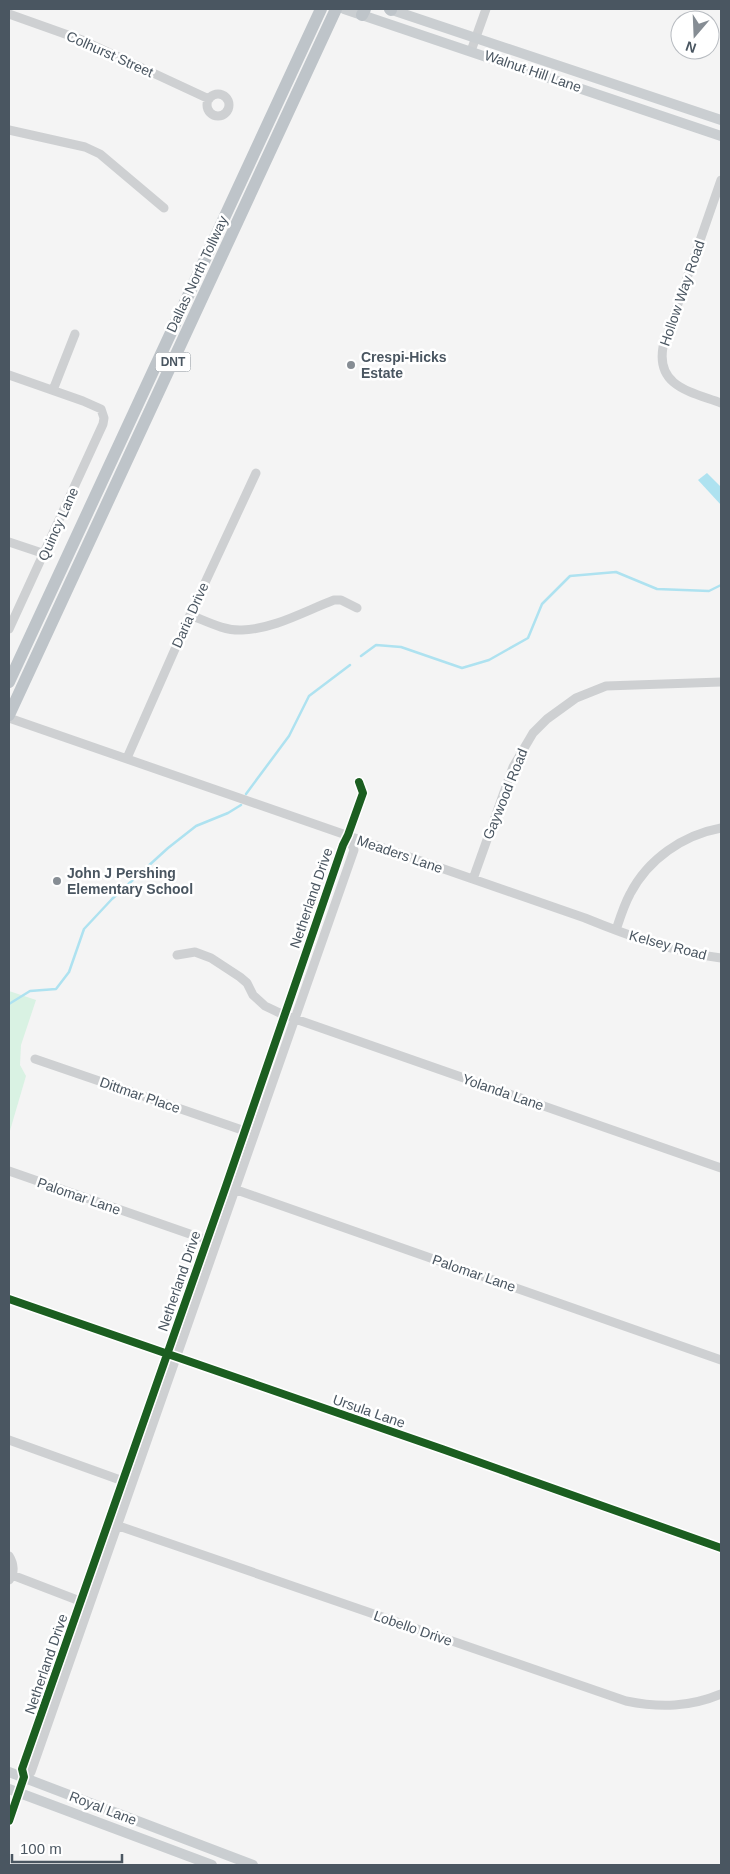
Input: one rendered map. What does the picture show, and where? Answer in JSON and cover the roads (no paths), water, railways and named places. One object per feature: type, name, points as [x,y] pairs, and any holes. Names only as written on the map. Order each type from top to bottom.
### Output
[{"type":"highway","name":"Dallas North Tollway","points":[[9,682],[321,9]]},
{"type":"highway","name":"Dallas North Tollway","points":[[12,718],[342,9]]},
{"type":"main road","name":"Walnut Hill Lane","points":[[342,9],[364,12],[471,51],[721,136]]},
{"type":"main road","name":"Walnut Hill Lane","points":[[390,9],[721,120]]},
{"type":"main road","name":"Royal Lane","points":[[9,1772],[253,1865]]},
{"type":"main road","name":"Royal Lane","points":[[14,1790],[212,1865]]},
{"type":"main road","points":[[151,1842],[156,1829]]},
{"type":"street","points":[[471,51],[486,9]]},
{"type":"street","name":"Colhurst Street","points":[[9,14],[82,40],[209,99]]},
{"type":"street","points":[[9,130],[85,147],[100,154],[164,208]]},
{"type":"street","name":"Hollow Way Road","points":[[721,180],[663,347],[662,356],[664,371],[673,383],[680,388],[721,403]]},
{"type":"street","points":[[9,375],[53,390],[74,334]]},
{"type":"street","name":"Quincy Lane","points":[[9,629],[103,424],[104,418],[101,409],[53,390]]},
{"type":"street","name":"Daria Drive","points":[[127,758],[190,615],[256,473]]},
{"type":"street","points":[[9,542],[45,554]]},
{"type":"street","points":[[190,615],[217,626],[242,630],[268,626],[334,600],[341,600],[357,608]]},
{"type":"street","name":"Gaywood Road","points":[[473,879],[513,767],[532,733],[547,719],[574,700],[606,686],[616,684],[721,682]]},
{"type":"street","name":"Meaders Lane","points":[[12,718],[616,930]]},
{"type":"street","points":[[348,836],[363,793],[359,782]]},
{"type":"street","points":[[616,930],[630,893],[644,872],[655,861],[678,843],[694,835],[721,828]]},
{"type":"street","name":"Netherland Drive","points":[[113,1524],[123,1481],[343,845],[348,836]]},
{"type":"street","name":"Netherland Drive","points":[[9,1821],[14,1790],[24,1777],[31,1772],[85,1603],[113,1524],[147,1441],[354,850],[348,836]]},
{"type":"street","name":"Kelsey Road","points":[[616,930],[668,948],[721,958]]},
{"type":"street","name":"Yolanda Lane","points":[[177,955],[195,952],[211,958],[240,976],[247,983],[252,995],[265,1006],[294,1019],[721,1168]]},
{"type":"street","name":"Dittmar Place","points":[[35,1058],[245,1131]]},
{"type":"street","name":"Palomar Lane","points":[[9,1171],[207,1240]]},
{"type":"street","name":"Palomar Lane","points":[[226,1186],[721,1360]]},
{"type":"street","points":[[196,1269],[206,1273]]},
{"type":"street","name":"Ursula Lane","points":[[9,1300],[721,1548]]},
{"type":"street","points":[[138,1438],[147,1441]]},
{"type":"street","points":[[9,1440],[123,1481]]},
{"type":"street","name":"Lobello Drive","points":[[113,1524],[626,1702],[659,1707],[686,1705],[721,1694]]},
{"type":"street","points":[[9,1556],[13,1563],[10,1578],[85,1603]]},
{"type":"water","points":[[707,473],[721,487],[721,505],[698,480]]},
{"type":"waterway","points":[[361,656],[376,645],[401,647],[462,668],[489,660],[528,638],[542,604],[570,576],[616,572],[657,589],[709,591],[721,585]]},
{"type":"waterway","points":[[246,794],[289,736],[309,696],[350,665]]},
{"type":"waterway","points":[[9,1004],[30,991],[56,989],[69,972],[84,929],[112,899],[168,848],[196,826],[228,813],[241,805]]},
{"type":"place","name":"Crespi-Hicks Estate","points":[[351,365]]},
{"type":"place","name":"John J Pershing Elementary School","points":[[57,881]]}]
